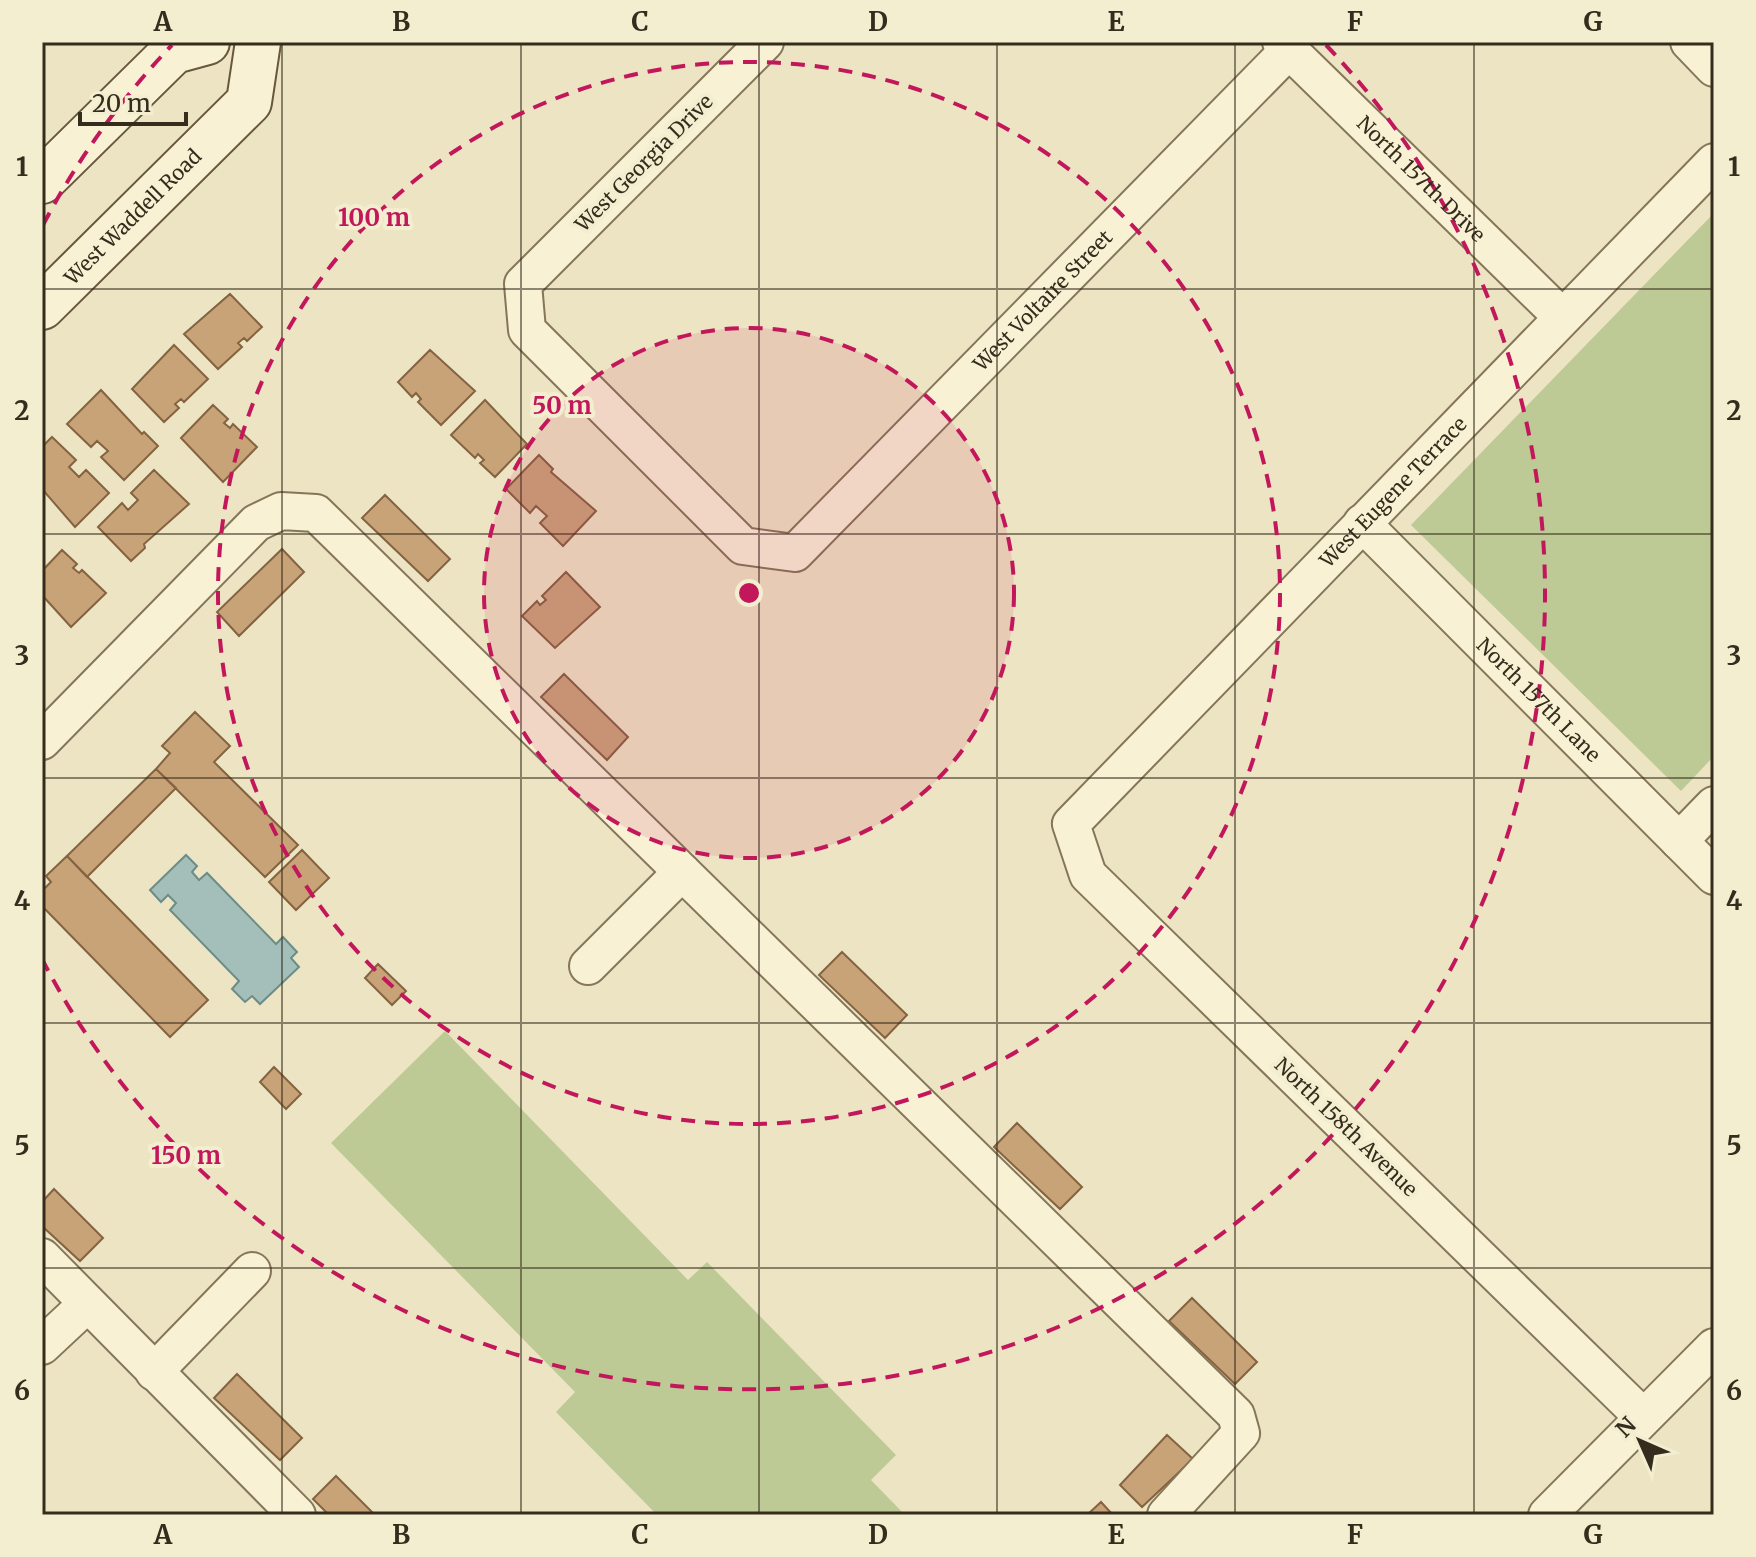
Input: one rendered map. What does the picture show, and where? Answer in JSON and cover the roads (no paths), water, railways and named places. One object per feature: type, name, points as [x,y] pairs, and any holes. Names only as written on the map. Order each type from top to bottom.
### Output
[{"type":"main road","points":[[42,181],[174,51],[207,42]]},
{"type":"main road","name":"West Waddell Road","points":[[42,307],[249,102],[258,42]]},
{"type":"street","name":"West Georgia Drive","points":[[765,42],[523,284],[527,330],[743,546],[795,553]]},
{"type":"street","points":[[1689,42],[1714,68]]},
{"type":"street","name":"North 157th Drive","points":[[1285,46],[1561,316]]},
{"type":"street","name":"West Voltaire Street","points":[[795,553],[1285,46]]},
{"type":"street","name":"West Eugene Terrace","points":[[1071,824],[1561,316],[1714,162]]},
{"type":"street","points":[[42,741],[256,523],[281,511],[316,513],[1236,1415],[1241,1433],[1166,1515]]},
{"type":"street","name":"North 157th Lane","points":[[1362,523],[1714,876]]},
{"type":"street","points":[[1679,841],[1714,805]]},
{"type":"street","name":"North 158th Avenue","points":[[1071,824],[1088,875],[1643,1417]]},
{"type":"street","points":[[588,966],[682,872]]},
{"type":"street","points":[[42,1257],[297,1515]]},
{"type":"street","points":[[154,1372],[252,1271]]},
{"type":"street","points":[[42,1346],[87,1304]]},
{"type":"street","points":[[1547,1515],[1714,1347]]},
{"type":"water","points":[[186,855],[197,866],[192,872],[199,880],[207,873],[276,944],[283,937],[297,952],[291,958],[299,967],[260,1004],[252,996],[245,1002],[232,989],[239,981],[170,910],[176,903],[168,895],[161,902],[150,890]]}]
